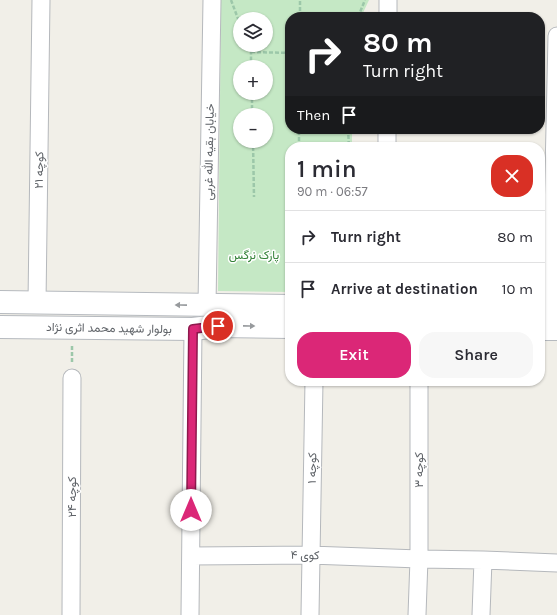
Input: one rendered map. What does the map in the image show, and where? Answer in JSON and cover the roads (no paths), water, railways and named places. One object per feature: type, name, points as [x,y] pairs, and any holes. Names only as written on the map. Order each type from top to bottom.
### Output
[{"type":"street","name":"کوچه ۲۱","points":[[37,303],[41,0]]},
{"type":"street","name":"خیابان بقیه الله غربی","points":[[207,305],[212,0]]},
{"type":"street","points":[[388,0],[388,12]]},
{"type":"street","points":[[545,322],[551,314],[557,36]]},
{"type":"street","name":"بولوار شهید محمد اثری نژاد","points":[[0,302],[285,306]]},
{"type":"street","name":"بولوار شهید محمد اثری نژاد","points":[[0,327],[193,329],[218,326],[285,326]]},
{"type":"street","points":[[190,615],[193,329]]},
{"type":"street","name":"کوچه ۲۴","points":[[71,615],[72,378]]},
{"type":"street","name":"کوچه ۱","points":[[310,615],[314,386]]},
{"type":"street","name":"کوچه ۳","points":[[417,615],[419,559],[419,386]]},
{"type":"street","name":"کوی ۴","points":[[191,556],[310,555],[557,562]]},
{"type":"street","points":[[481,615],[482,560]]},
{"type":"park label","name":"پارک نرگس","points":[[254,255]]}]
